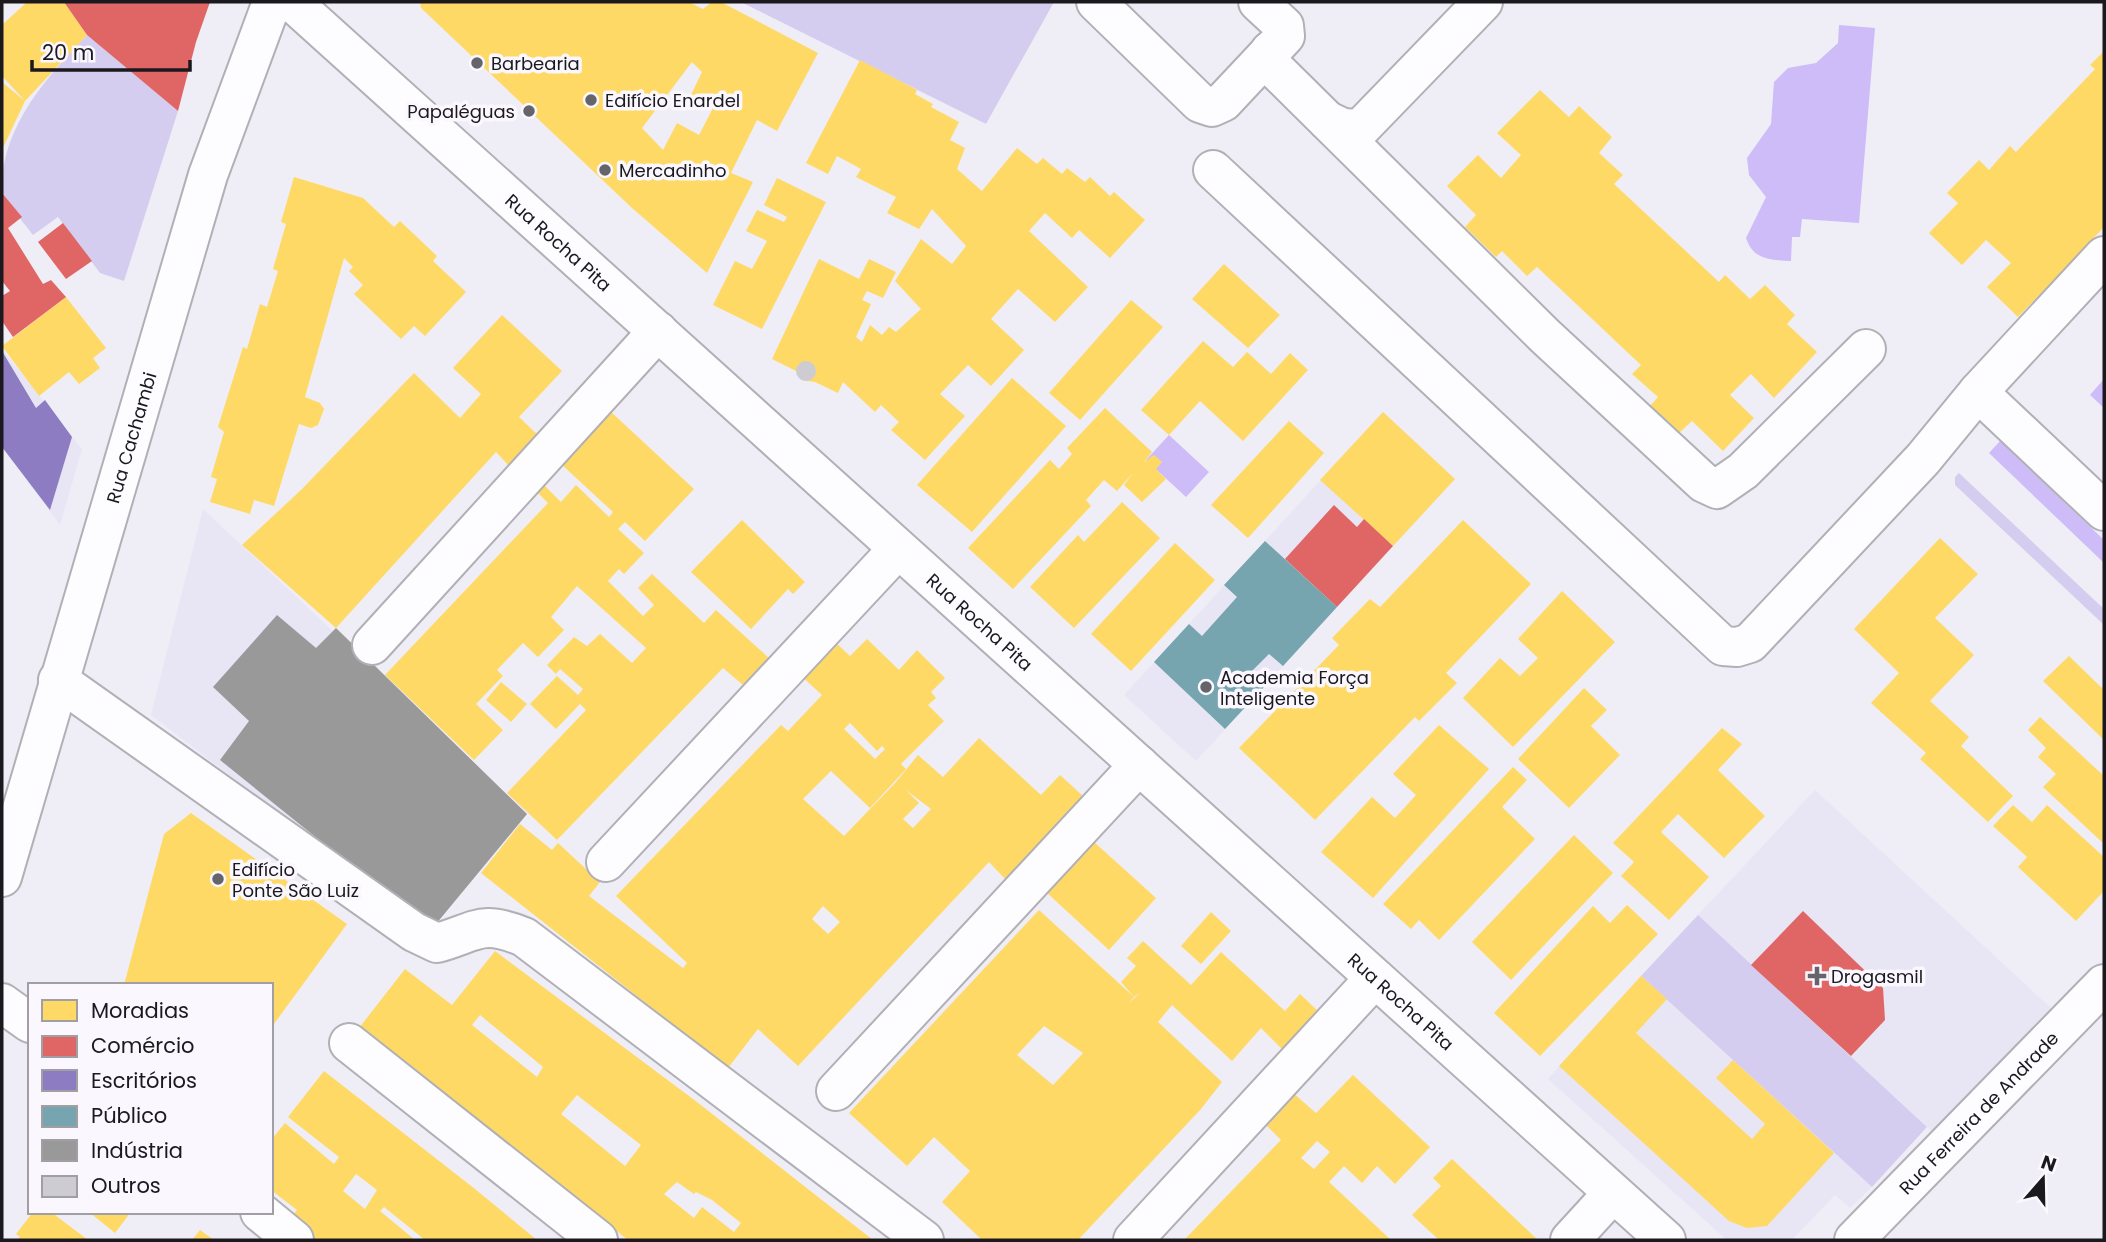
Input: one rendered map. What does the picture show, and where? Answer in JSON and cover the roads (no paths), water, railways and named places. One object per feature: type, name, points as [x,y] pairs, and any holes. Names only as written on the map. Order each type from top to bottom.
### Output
[{"type":"street","name":"Rua Cachambi","points":[[2,877],[208,175],[272,2]]},
{"type":"street","name":"Rua Rocha Pita","points":[[292,2],[1666,1240]]},
{"type":"street","points":[[1096,2],[1200,103],[1212,107],[1223,102],[1285,36],[1284,26],[1258,2]]},
{"type":"street","points":[[1328,121],[1343,128],[1360,129],[1483,2]]},
{"type":"street","points":[[1270,51],[1268,59],[1275,69],[1545,336],[1704,483],[1717,489],[1743,471],[1866,349]]},
{"type":"street","points":[[1213,170],[1723,646],[1737,647],[1750,643],[1923,460],[1978,392],[2104,256]]},
{"type":"street","points":[[372,645],[658,331]]},
{"type":"street","points":[[1978,392],[2104,512]]},
{"type":"street","points":[[606,862],[898,549]]},
{"type":"street","points":[[58,680],[414,932],[437,943],[484,926],[501,927],[524,936],[924,1240]]},
{"type":"street","points":[[836,1091],[1139,765]]},
{"type":"street","points":[[1133,1240],[1375,978]]},
{"type":"street","name":"Rua Ferreira de Andrade","points":[[1854,1240],[2104,984]]},
{"type":"street","points":[[2,1003],[28,1022]]},
{"type":"street","points":[[349,1043],[598,1240]]},
{"type":"street","points":[[1570,1240],[1613,1193]]},
{"type":"street","points":[[262,1214],[294,1240]]},
{"type":"place","name":"Barbearia","points":[[477,63]]},
{"type":"place","name":"Edifício Enardel","points":[[591,100]]},
{"type":"place","name":"Papaléguas","points":[[529,111]]},
{"type":"place","name":"Mercadinho","points":[[605,170]]},
{"type":"place","name":"Academia Força Inteligente","points":[[1206,687]]},
{"type":"place","name":"Edifício Ponte São Luiz","points":[[218,879]]},
{"type":"place","name":"Drogasmil","points":[[1817,976]]}]
